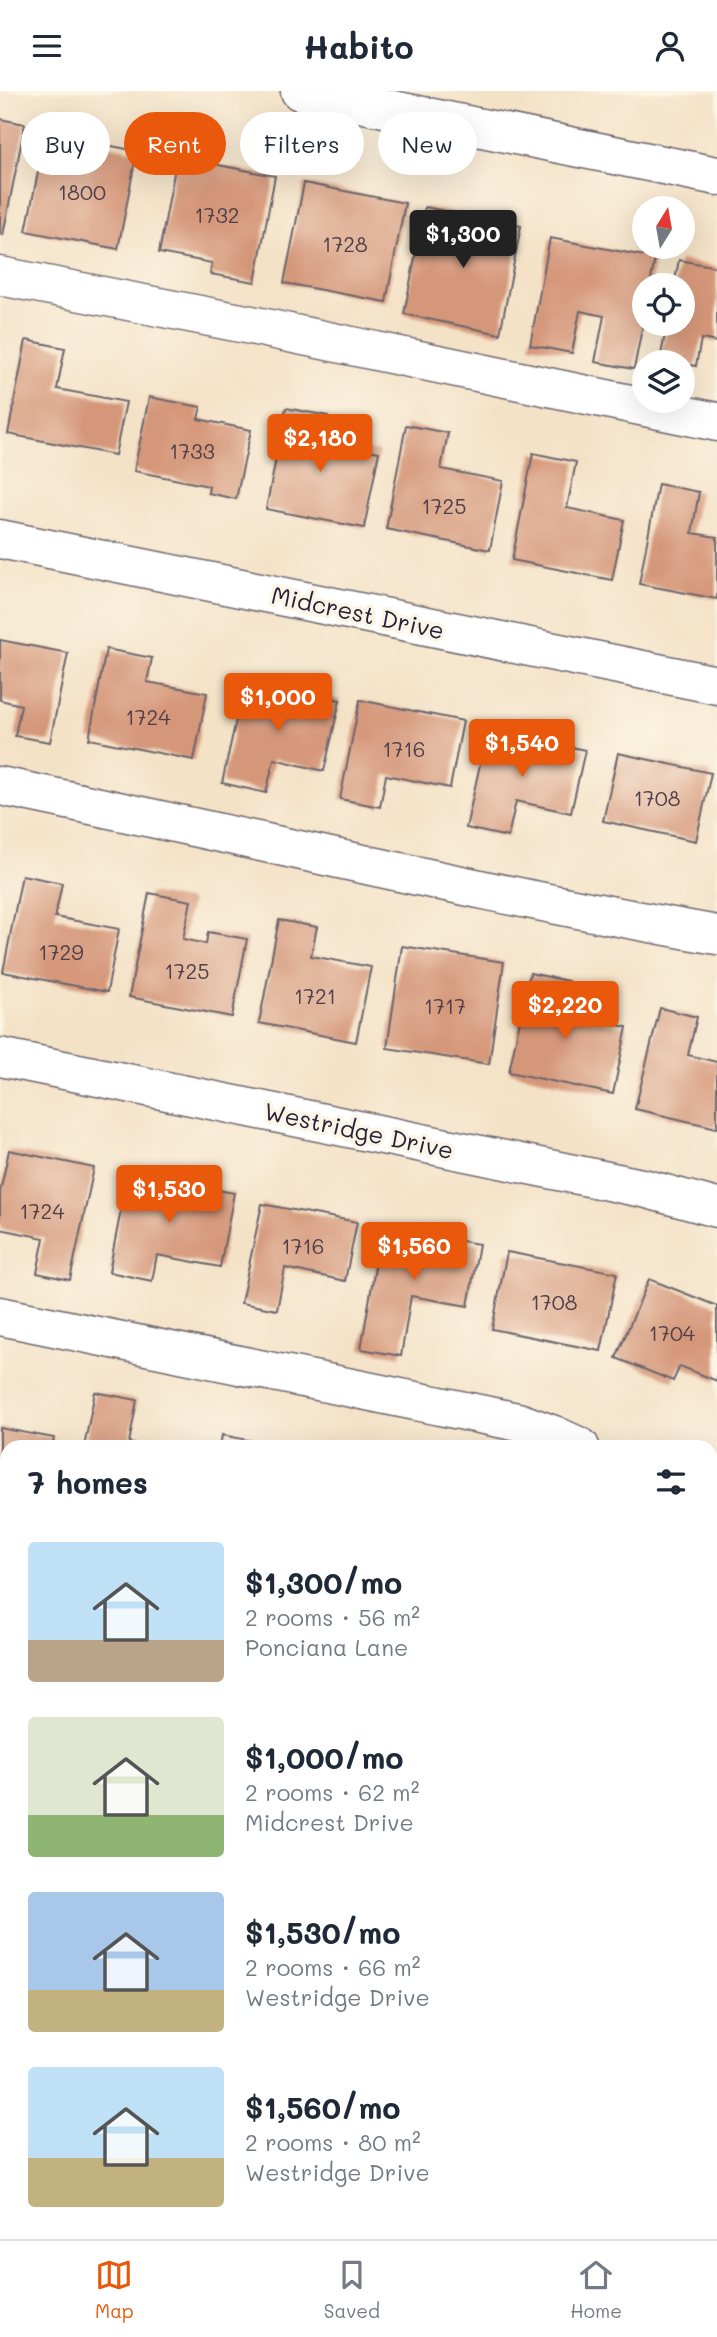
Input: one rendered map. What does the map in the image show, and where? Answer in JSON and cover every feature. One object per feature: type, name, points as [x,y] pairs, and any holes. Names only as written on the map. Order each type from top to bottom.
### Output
[{"type":"street","points":[[300,91],[717,176]]},
{"type":"street","points":[[0,276],[717,422]]},
{"type":"street","name":"Midcrest Drive","points":[[0,539],[717,685]]},
{"type":"street","points":[[0,786],[473,887],[717,935]]},
{"type":"street","name":"Westridge Drive","points":[[0,1057],[647,1189],[717,1208]]},
{"type":"street","points":[[0,1316],[518,1422],[565,1440]]},
{"type":"building","points":[[0,119],[21,123],[21,144],[3,235],[0,234]]},
{"type":"building","points":[[110,146],[124,148],[124,175],[132,175],[118,249],[26,231],[37,175],[110,175]]},
{"type":"building","points":[[226,166],[240,169],[240,175],[275,176],[255,282],[210,274],[212,263],[159,253],[174,175],[226,175]]},
{"type":"building","points":[[304,183],[405,203],[386,302],[284,283]]},
{"type":"building","points":[[425,207],[521,226],[500,334],[404,314]]},
{"type":"building","points":[[550,238],[632,254],[632,259],[655,259],[652,273],[632,273],[632,336],[640,336],[638,350],[632,350],[632,369],[595,362],[604,316],[580,311],[572,353],[530,345]]},
{"type":"building","points":[[679,260],[717,267],[717,342],[701,339],[696,366],[695,350],[662,350],[665,336],[695,336],[695,273],[676,273]]},
{"type":"building","points":[[26,340],[65,348],[57,389],[126,402],[115,455],[8,434]]},
{"type":"building","points":[[149,397],[201,407],[198,419],[251,430],[236,499],[208,493],[209,486],[134,471]]},
{"type":"building","points":[[286,408],[328,416],[323,441],[379,452],[364,528],[266,509]]},
{"type":"building","points":[[406,425],[448,433],[441,469],[503,481],[490,550],[386,529]]},
{"type":"building","points":[[533,453],[576,462],[567,508],[624,520],[612,580],[512,560]]},
{"type":"building","points":[[658,484],[699,492],[692,533],[717,537],[717,599],[639,584]]},
{"type":"building","points":[[0,640],[68,653],[50,742],[15,736],[21,705],[0,700]]},
{"type":"building","points":[[106,649],[152,658],[147,682],[207,693],[194,760],[89,739]]},
{"type":"building","points":[[245,679],[340,700],[324,771],[274,759],[266,793],[222,783]]},
{"type":"building","points":[[360,700],[463,721],[450,788],[386,775],[380,807],[340,799]]},
{"type":"building","points":[[488,728],[585,750],[571,813],[516,801],[508,837],[466,828]]},
{"type":"building","points":[[618,753],[711,773],[696,841],[603,821]]},
{"type":"building","points":[[22,875],[62,883],[55,917],[119,929],[107,992],[3,972]]},
{"type":"building","points":[[149,893],[191,901],[183,939],[206,944],[208,932],[247,939],[232,1017],[129,997]]},
{"type":"building","points":[[279,920],[317,927],[311,956],[371,967],[356,1042],[259,1023]]},
{"type":"building","points":[[402,946],[504,962],[489,1064],[387,1048]]},
{"type":"building","points":[[530,973],[568,981],[561,1013],[627,1027],[613,1094],[509,1072]]},
{"type":"building","points":[[660,1008],[697,1017],[688,1055],[717,1062],[717,1128],[635,1109]]},
{"type":"building","points":[[9,1150],[94,1168],[70,1280],[37,1273],[44,1238],[0,1229],[0,1192]]},
{"type":"building","points":[[128,1173],[234,1193],[220,1267],[157,1255],[152,1281],[109,1272]]},
{"type":"building","points":[[262,1204],[357,1222],[345,1281],[285,1268],[277,1310],[241,1303]]},
{"type":"building","points":[[382,1227],[479,1244],[468,1306],[411,1296],[401,1356],[361,1349]]},
{"type":"building","points":[[507,1252],[617,1273],[601,1351],[492,1329]]},
{"type":"building","points":[[649,1279],[717,1306],[717,1381],[680,1366],[673,1381],[616,1358]]},
{"type":"building","points":[[95,1392],[137,1400],[130,1440],[85,1440]]},
{"type":"building","points":[[0,1428],[54,1438],[54,1440],[0,1440]]},
{"type":"building","points":[[222,1435],[248,1440],[221,1440]]}]
